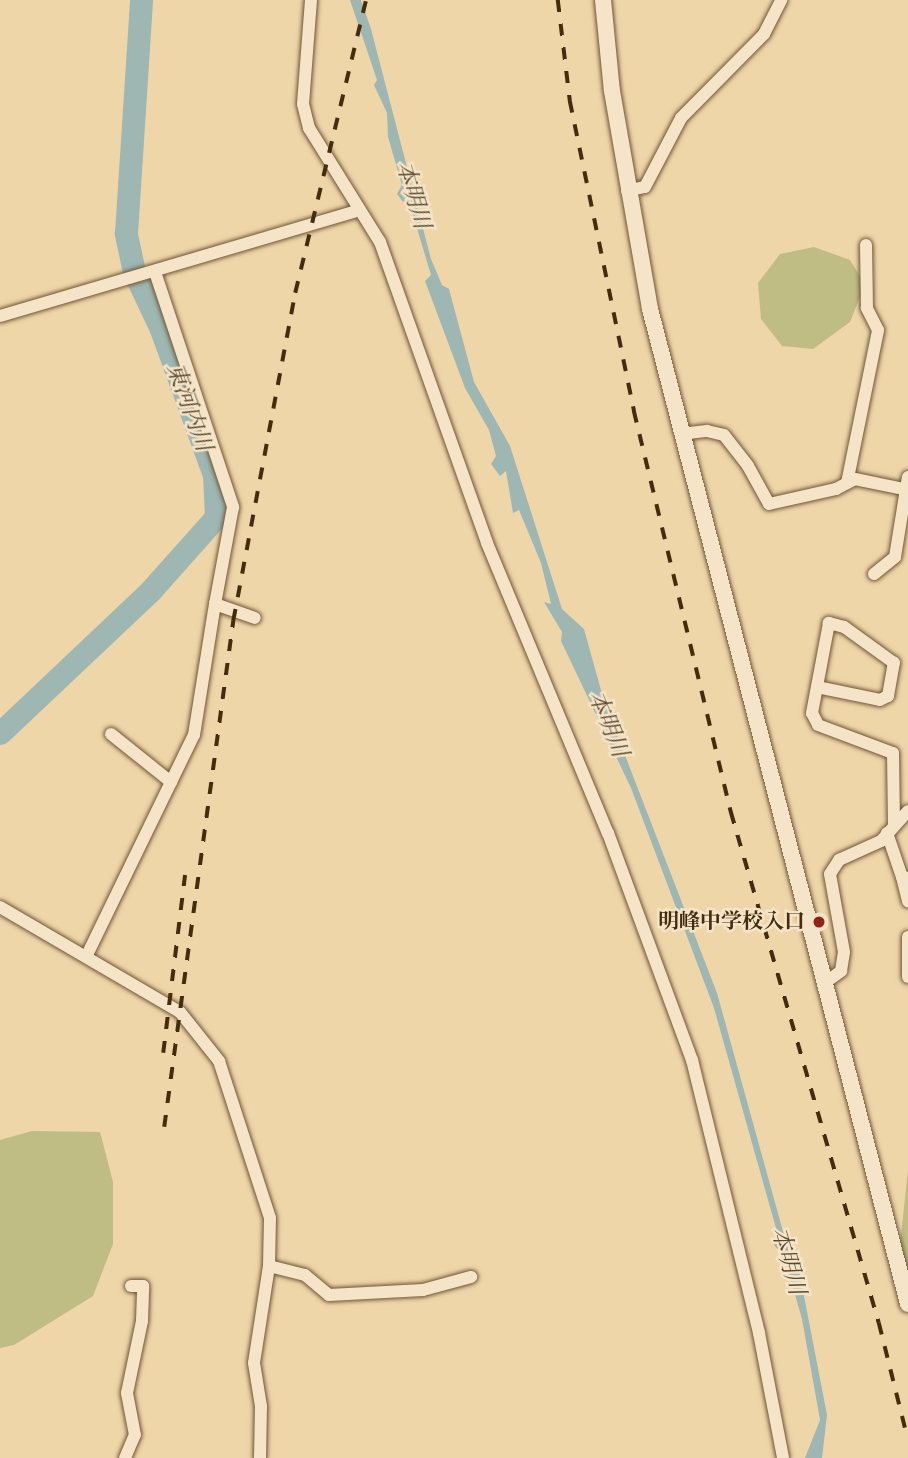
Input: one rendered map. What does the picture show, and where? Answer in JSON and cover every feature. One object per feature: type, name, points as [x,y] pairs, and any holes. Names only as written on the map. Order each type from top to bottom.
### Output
[{"type":"street","points":[[312,0],[303,104],[309,128],[356,211],[380,242],[486,543],[608,833],[692,1060],[759,1333],[783,1458]]},
{"type":"street","points":[[603,0],[627,191],[650,309],[908,1304]]},
{"type":"street","points":[[627,191],[645,187],[681,118],[764,34],[781,0]]},
{"type":"street","points":[[0,316],[124,282],[356,211]]},
{"type":"street","points":[[847,483],[878,330],[867,308],[866,246]]},
{"type":"street","points":[[87,954],[194,735],[233,508],[149,274]]},
{"type":"street","points":[[681,434],[707,431],[724,435],[748,466],[769,504],[855,480],[907,486],[895,557],[874,574]]},
{"type":"street","points":[[215,604],[255,618]]},
{"type":"street","points":[[817,687],[880,700],[888,696],[894,663],[844,627],[829,623],[812,713],[818,724],[892,753],[891,829],[905,878],[908,901]]},
{"type":"street","points":[[111,734],[171,782]]},
{"type":"street","points":[[826,982],[841,971],[844,952],[830,874],[839,860],[881,841],[908,811]]},
{"type":"street","points":[[0,907],[87,954],[180,1012],[219,1061],[270,1218],[269,1266],[254,1363],[261,1406],[260,1458]]},
{"type":"street","points":[[908,937],[908,977]]},
{"type":"street","points":[[269,1266],[305,1276],[329,1295],[423,1290],[471,1277]]},
{"type":"street","points":[[125,1458],[135,1435],[127,1393],[142,1321],[143,1286],[131,1286]]},
{"type":"shaded area","points":[[814,247],[850,260],[865,284],[850,322],[813,349],[782,346],[761,319],[758,283],[780,254]]},
{"type":"shaded area","points":[[32,1131],[100,1132],[113,1182],[113,1244],[93,1296],[14,1345],[0,1348],[0,1140]]},
{"type":"shaded area","points":[[908,1170],[908,1285],[899,1254]]},
{"type":"water","name":"本明川","points":[[350,0],[361,0],[371,29],[431,259],[442,285],[449,289],[474,382],[510,446],[562,609],[584,629],[604,701],[717,993],[789,1253],[799,1270],[827,1415],[822,1458],[805,1458],[820,1420],[802,1319],[784,1256],[774,1245],[779,1239],[714,1008],[631,788],[561,641],[562,632],[544,602],[551,604],[541,563],[519,510],[513,513],[506,471],[500,476],[491,464],[496,456],[489,430],[465,388],[425,281],[431,275],[413,215],[397,194],[402,185],[388,137],[387,113],[374,85],[377,80]]},
{"type":"waterway","name":"東河内川","points":[[0,733],[151,590],[216,517],[214,475],[161,329],[134,272],[126,233],[141,0]]},
{"type":"railway","points":[[164,1127],[233,621],[295,293],[366,0]]},
{"type":"railway","points":[[558,0],[570,101],[634,411],[731,812],[879,1323],[908,1439]]},
{"type":"railway","points":[[163,1053],[185,875]]},
{"type":"place","name":"明峰中学校入口","points":[[819,922]]}]
